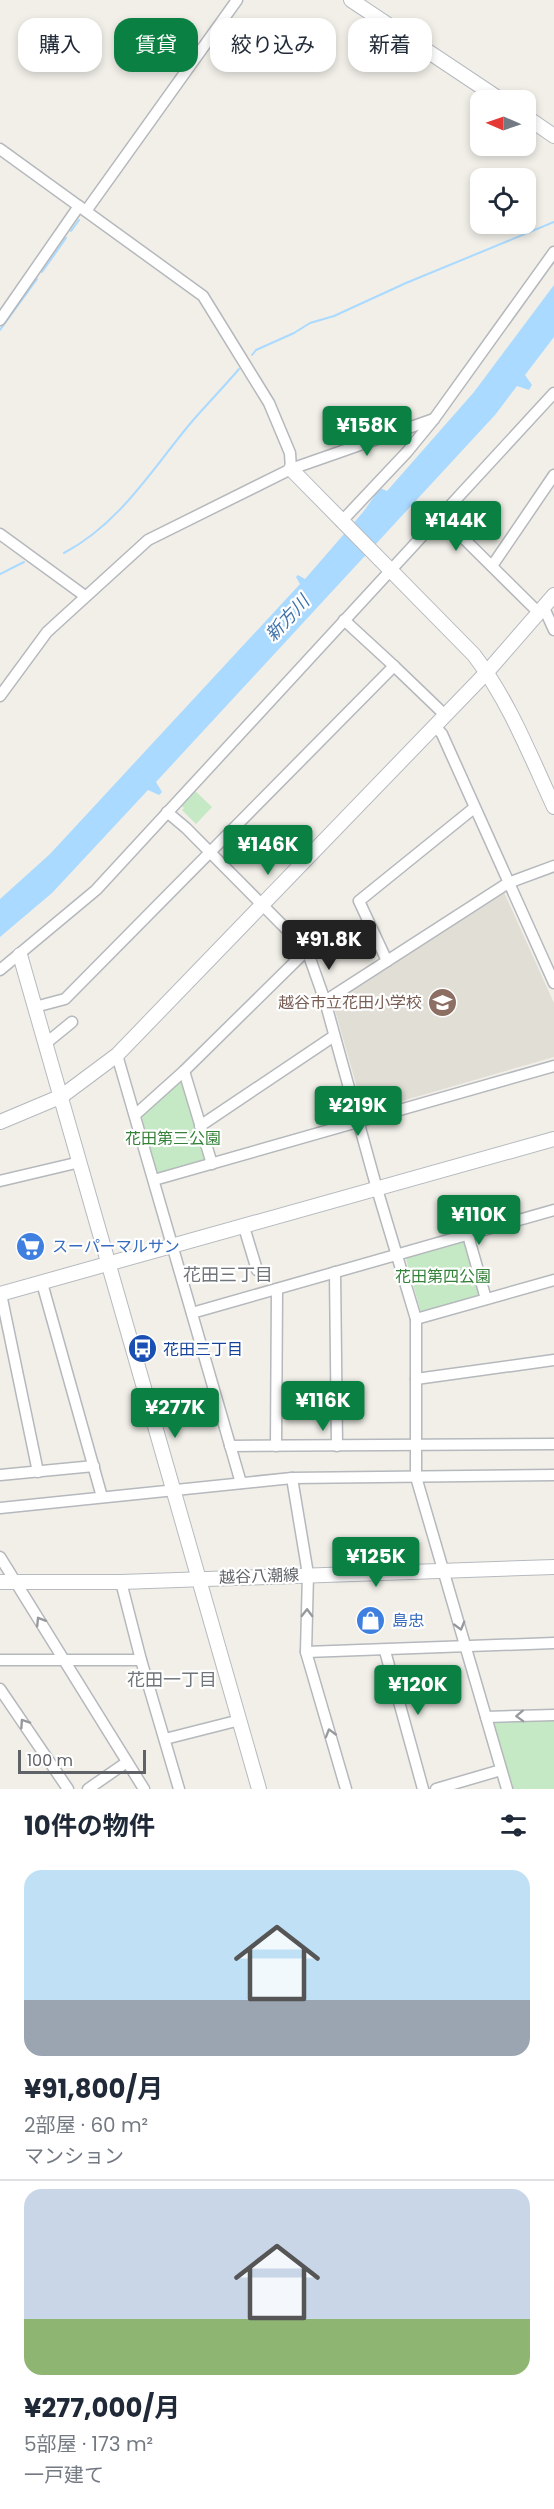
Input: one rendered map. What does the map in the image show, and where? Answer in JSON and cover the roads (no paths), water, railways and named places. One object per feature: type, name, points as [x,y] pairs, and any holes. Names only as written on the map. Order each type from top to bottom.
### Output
[{"type":"street","points":[[0,320],[237,0]]},
{"type":"street","points":[[351,0],[486,90]]},
{"type":"street","points":[[536,124],[554,136]]},
{"type":"street","points":[[0,149],[202,296],[269,403],[290,453],[291,469],[341,522],[392,569],[455,633],[487,672],[509,709],[554,807]]},
{"type":"street","points":[[341,522],[407,452],[434,419],[554,252]]},
{"type":"street","points":[[0,970],[21,955],[96,890],[553,395]]},
{"type":"street","points":[[0,696],[47,632],[148,540],[291,469],[434,419]]},
{"type":"street","points":[[492,566],[554,476]]},
{"type":"street","points":[[441,516],[541,611],[554,630]]},
{"type":"street","points":[[0,534],[85,596]]},
{"type":"street","points":[[0,1122],[36,1109],[62,1096],[117,1055],[487,672],[554,595]]},
{"type":"street","points":[[344,620],[446,715]]},
{"type":"street","points":[[35,1007],[65,999],[394,666]]},
{"type":"street","points":[[435,726],[442,735],[554,983]]},
{"type":"street","points":[[387,961],[359,901],[474,808]]},
{"type":"street","points":[[167,812],[307,950],[325,1001],[376,1189],[416,1319],[416,1476],[507,1789]]},
{"type":"street","points":[[325,1001],[508,883],[554,866]]},
{"type":"street","points":[[135,1115],[184,1071],[307,950]]},
{"type":"street","points":[[21,955],[259,1789]]},
{"type":"street","points":[[45,1044],[72,1022]]},
{"type":"street","points":[[200,1126],[334,1036]]},
{"type":"street","points":[[117,1055],[241,1483]]},
{"type":"street","points":[[153,1180],[554,1066]]},
{"type":"street","points":[[184,1071],[212,1164]]},
{"type":"street","points":[[38,1472],[1,1294],[554,1139]]},
{"type":"street","points":[[0,1181],[80,1162]]},
{"type":"street","points":[[192,1313],[554,1210]]},
{"type":"street","points":[[244,1227],[257,1270]]},
{"type":"street","points":[[468,1235],[486,1299]]},
{"type":"street","points":[[335,1272],[337,1446]]},
{"type":"street","points":[[416,1319],[554,1280]]},
{"type":"street","points":[[42,1283],[102,1497]]},
{"type":"street","points":[[276,1446],[277,1289]]},
{"type":"street","points":[[416,1379],[554,1360]]},
{"type":"street","points":[[231,1446],[554,1444]]},
{"type":"street","points":[[0,1475],[94,1466]]},
{"type":"street","points":[[0,1508],[292,1478],[554,1475]]},
{"type":"street","points":[[292,1478],[308,1574],[306,1652],[346,1789]]},
{"type":"street","points":[[0,1557],[144,1789]]},
{"type":"street","name":"越谷八潮線","points":[[0,1582],[121,1581],[554,1567]]},
{"type":"street","points":[[121,1581],[141,1660],[179,1789]]},
{"type":"street","points":[[306,1652],[554,1643]]},
{"type":"street","points":[[385,1650],[423,1789]]},
{"type":"street","points":[[0,1660],[141,1660]]},
{"type":"street","points":[[0,1689],[68,1789]]},
{"type":"street","points":[[486,1717],[554,1715]]},
{"type":"street","points":[[165,1739],[240,1720]]},
{"type":"street","points":[[88,1789],[127,1762]]},
{"type":"street","points":[[436,1789],[501,1770]]},
{"type":"water","name":"新方川","points":[[554,285],[554,337],[525,375],[532,385],[529,390],[517,386],[495,415],[156,782],[162,792],[159,795],[148,790],[52,893],[0,937],[0,899],[50,854],[300,584],[296,577],[298,575],[305,579],[364,511],[380,488],[387,491],[474,392]]},
{"type":"waterway","points":[[71,231],[79,220]]},
{"type":"waterway","points":[[252,355],[256,350],[310,323],[334,316],[406,283],[554,222]]},
{"type":"waterway","points":[[42,272],[66,238]]},
{"type":"waterway","points":[[0,330],[37,279]]},
{"type":"waterway","points":[[64,553],[84,541],[118,512],[189,425],[239,369]]},
{"type":"waterway","points":[[0,574],[24,562]]},
{"type":"place","name":"越谷市立花田小学校","points":[[443,1002]]},
{"type":"place","name":"スーパーマルサン","points":[[31,1246]]},
{"type":"place","name":"花田三丁目","points":[[142,1349]]},
{"type":"place","name":"島忠","points":[[371,1620]]},
{"type":"district","name":"花田三丁目","points":[[228,1274]]},
{"type":"district","name":"花田一丁目","points":[[172,1679]]},
{"type":"park label","name":"花田第三公園","points":[[173,1138]]},
{"type":"park label","name":"花田第四公園","points":[[443,1276]]}]
